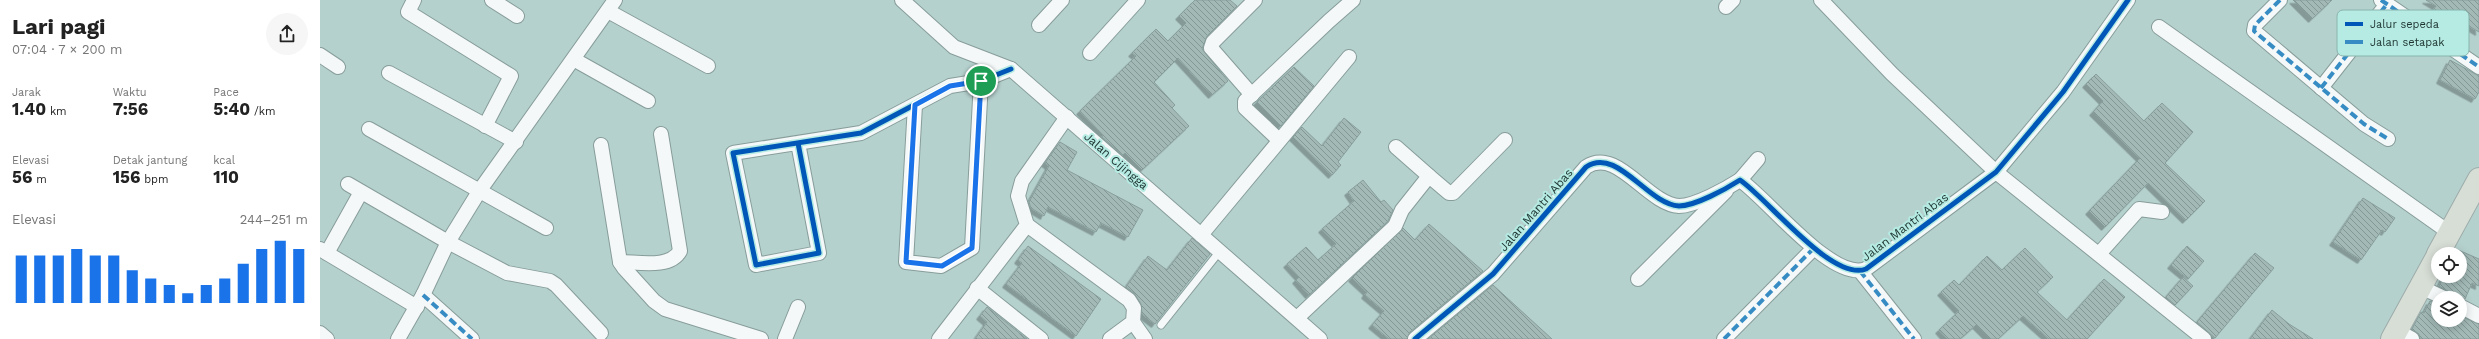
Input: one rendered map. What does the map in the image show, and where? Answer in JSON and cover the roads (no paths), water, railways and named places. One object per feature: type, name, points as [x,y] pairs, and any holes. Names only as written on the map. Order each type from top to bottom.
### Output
[{"type":"main road","points":[[2445,247],[2479,179]]},
{"type":"main road","points":[[2445,247],[2479,190]]},
{"type":"main road","points":[[2400,337],[2431,275]]},
{"type":"main road","points":[[2400,337],[2431,298]]},
{"type":"street","points":[[414,0],[408,12],[512,76],[485,126]]},
{"type":"street","points":[[492,0],[517,16]]},
{"type":"street","name":"Jalan Cijingga","points":[[902,0],[954,46],[1011,69],[1320,339]]},
{"type":"street","points":[[1039,25],[1062,0]]},
{"type":"street","points":[[1090,53],[1138,0]]},
{"type":"street","points":[[1252,95],[1211,48],[1213,42],[1255,0]]},
{"type":"street","points":[[1279,140],[1244,106],[1245,101],[1353,0]]},
{"type":"street","points":[[1821,0],[1892,74],[1996,172],[2204,339]]},
{"type":"street","name":"Jalan Mantri Abas","points":[[1415,339],[1493,274],[1591,164],[1601,161],[1609,162],[1660,199],[1674,205],[1693,203],[1735,183],[1756,192],[1813,249],[1841,266],[1860,271],[1996,172],[2063,92],[2128,0]]},
{"type":"street","points":[[2280,0],[2255,25],[2254,31],[2364,124],[2388,139]]},
{"type":"street","points":[[2384,2],[2396,10]]},
{"type":"street","points":[[398,339],[420,301],[448,242],[480,190],[516,142],[612,6],[708,66]]},
{"type":"street","points":[[2159,27],[2438,247]]},
{"type":"street","points":[[320,55],[338,67]]},
{"type":"street","points":[[2321,88],[2344,56]]},
{"type":"street","points":[[2463,56],[2479,67]]},
{"type":"street","points":[[1201,235],[1349,57]]},
{"type":"street","points":[[574,60],[648,101]]},
{"type":"street","points":[[798,143],[819,252],[756,265],[733,153],[861,133],[950,86],[981,81],[1011,69]]},
{"type":"street","points":[[389,73],[516,142]]},
{"type":"street","points":[[915,105],[906,262],[942,266],[972,248],[981,81]]},
{"type":"street","points":[[1067,117],[1022,181],[1018,196],[1027,225],[1129,300],[1134,308],[1133,322],[1145,339]]},
{"type":"street","points":[[369,129],[546,228]]},
{"type":"street","points":[[620,262],[668,262],[676,258],[680,251],[661,134]]},
{"type":"street","points":[[1396,147],[1449,193],[1454,193],[1505,140]]},
{"type":"street","points":[[601,145],[620,262],[654,301],[665,309],[761,339]]},
{"type":"street","points":[[1638,279],[1758,160]]},
{"type":"street","points":[[1297,318],[1395,226],[1402,210],[1429,176]]},
{"type":"street","points":[[348,184],[448,242],[507,273],[550,281],[556,285],[600,334]]},
{"type":"street","points":[[361,192],[324,251],[420,301],[472,339]]},
{"type":"street","points":[[2099,254],[2139,209],[2162,212]]},
{"type":"street","points":[[939,339],[976,288],[1027,225]]},
{"type":"street","points":[[1724,339],[1813,249]]},
{"type":"street","points":[[1860,271],[1914,339]]},
{"type":"street","points":[[976,288],[1041,339]]},
{"type":"street","points":[[785,339],[798,308]]},
{"type":"street","points":[[2467,310],[2479,316]]},
{"type":"street","points":[[1110,339],[1133,322]]},
{"type":"street","points":[[320,333],[327,339]]},
{"type":"lane","points":[[1161,325],[1220,251]]}]
